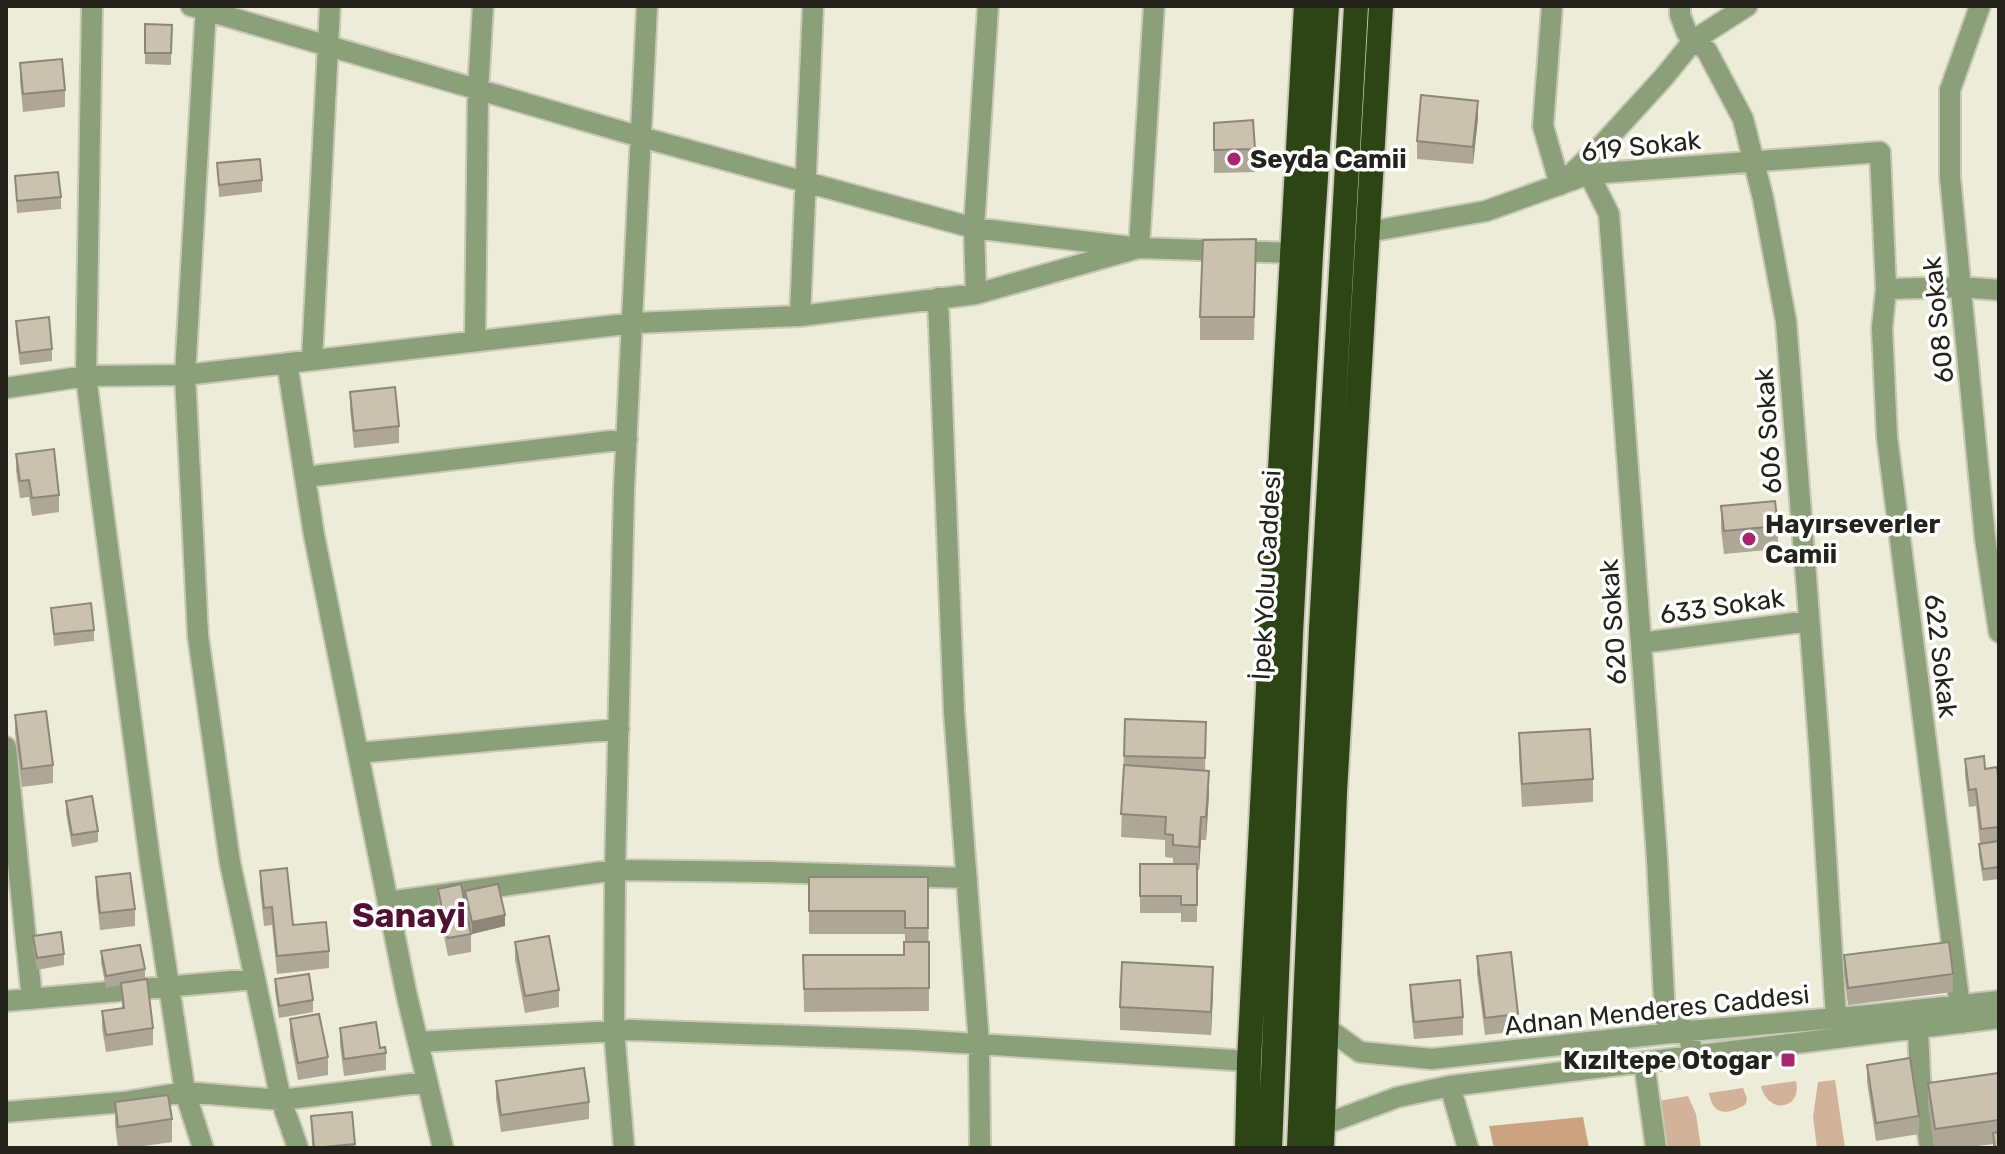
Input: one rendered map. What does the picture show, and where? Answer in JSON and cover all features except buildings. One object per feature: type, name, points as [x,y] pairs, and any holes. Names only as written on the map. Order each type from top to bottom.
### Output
[{"type":"highway","points":[[1247,1148],[1249,1061],[1306,6]]},
{"type":"highway","name":"İpek Yolu Caddesi","points":[[1270,1148],[1291,633],[1327,6]]},
{"type":"highway","points":[[1299,1148],[1320,644],[1356,6]]},
{"type":"highway","points":[[1323,1136],[1335,792],[1381,6]]},
{"type":"street","points":[[92,6],[86,376],[169,987],[185,1092],[203,1148]]},
{"type":"street","points":[[312,360],[330,6]]},
{"type":"street","points":[[475,341],[478,90],[483,6]]},
{"type":"street","points":[[624,1148],[614,1031],[615,870],[627,439],[647,6]]},
{"type":"street","points":[[800,316],[813,6]]},
{"type":"street","points":[[976,294],[974,228],[988,6]]},
{"type":"street","points":[[1139,248],[1154,6]]},
{"type":"street","points":[[1552,6],[1543,126],[1560,185],[1602,145],[1694,40],[1747,6]]},
{"type":"street","name":"606 Sokak","points":[[1680,6],[1687,33],[1707,51],[1743,119],[1763,198],[1786,321],[1819,744],[1836,1018]]},
{"type":"street","name":"608 Sokak","points":[[1980,6],[1950,90],[1950,177],[1993,548],[1999,632]]},
{"type":"street","points":[[298,1148],[281,1100],[230,863],[198,636],[185,375],[201,8],[641,137],[974,228],[1139,248],[1293,253]]},
{"type":"street","name":"619 Sokak","points":[[1368,232],[1486,211],[1589,174],[1880,152]]},
{"type":"street","name":"622 Sokak","points":[[1880,152],[1886,289],[1882,328],[1887,437],[1961,1014]]},
{"type":"street","name":"620 Sokak","points":[[1589,174],[1609,214],[1657,858],[1665,1018],[1689,1031]]},
{"type":"street","points":[[6,388],[86,376],[185,375],[634,323],[800,316],[976,294],[1139,248]]},
{"type":"street","points":[[1886,289],[1961,287],[1999,290]]},
{"type":"street","points":[[938,298],[954,712],[979,1044],[980,1148]]},
{"type":"street","points":[[287,363],[314,535],[388,902],[443,1148]]},
{"type":"street","points":[[305,477],[627,439]]},
{"type":"street","name":"633 Sokak","points":[[1641,643],[1809,621]]},
{"type":"street","points":[[358,753],[619,729]]},
{"type":"street","points":[[6,747],[32,999]]},
{"type":"street","points":[[388,902],[615,870],[967,878]]},
{"type":"street","points":[[6,1001],[255,979]]},
{"type":"street","name":"Adnan Menderes Caddesi","points":[[1961,1014],[1999,1001]]},
{"type":"street","name":"Adnan Menderes Caddesi","points":[[1323,1136],[1398,1097],[1450,1086],[1692,1056],[1916,1019],[1961,1014],[1999,1018]]},
{"type":"street","name":"Adnan Menderes Caddesi","points":[[1327,1028],[1360,1052],[1432,1059],[1836,1018],[1916,1019]]},
{"type":"street","points":[[1916,1019],[1930,1148]]},
{"type":"street","points":[[418,1042],[632,1030],[867,1038],[1249,1061]]},
{"type":"street","points":[[1689,1031],[1692,1056]]},
{"type":"street","points":[[1644,1062],[1656,1148]]},
{"type":"street","points":[[6,1112],[124,1102],[185,1092],[281,1100],[427,1082]]},
{"type":"street","points":[[1450,1086],[1468,1148]]},
{"type":"shaded area","points":[[1835,1080],[1845,1148],[1817,1148],[1813,1117],[1818,1082]]},
{"type":"shaded area","points":[[1796,1081],[1794,1098],[1783,1105],[1770,1102],[1761,1086]]},
{"type":"shaded area","points":[[1743,1088],[1746,1104],[1734,1110],[1723,1112],[1711,1101],[1709,1093]]},
{"type":"shaded area","points":[[1688,1096],[1696,1114],[1701,1148],[1665,1148],[1658,1101]]},
{"type":"shaded area","points":[[1583,1117],[1589,1148],[1494,1148],[1489,1126]]},
{"type":"place","name":"Seyda Camii","points":[[1234,159]]},
{"type":"place","name":"Hayırseverler Camii","points":[[1749,539]]},
{"type":"place","name":"Kızıltepe Otogar","points":[[1788,1060]]},
{"type":"district","name":"Sanayi","points":[[409,915]]}]
